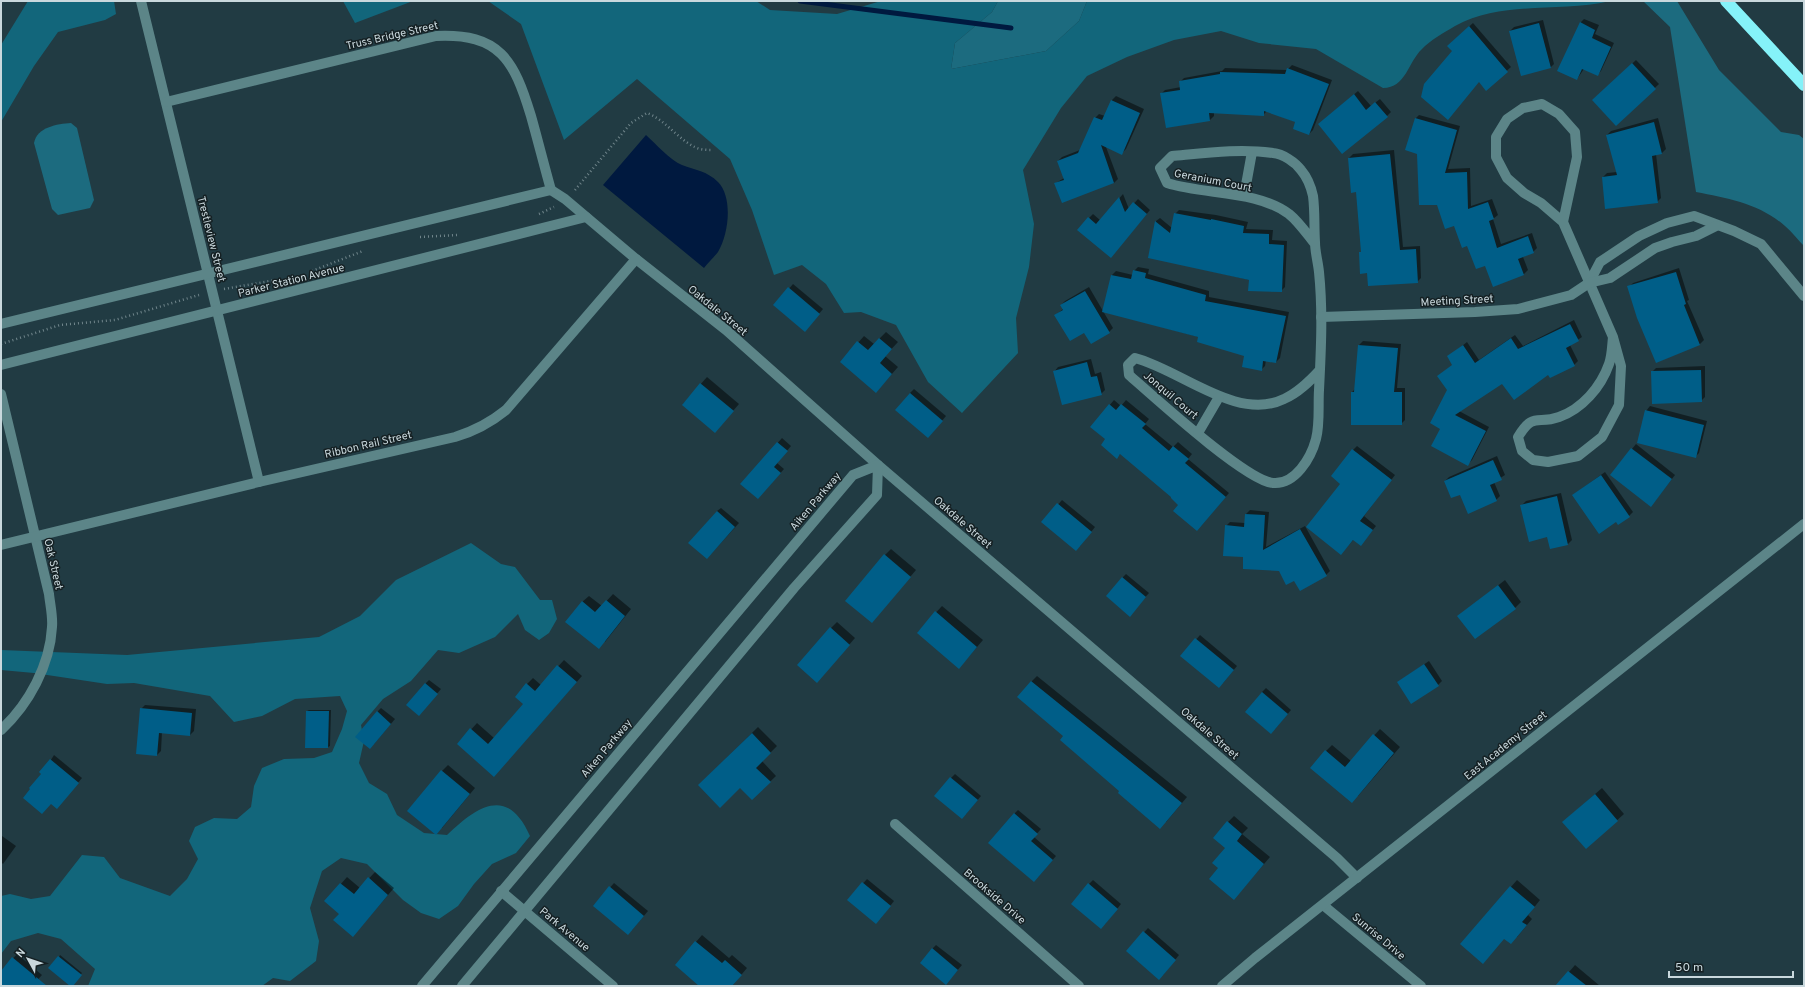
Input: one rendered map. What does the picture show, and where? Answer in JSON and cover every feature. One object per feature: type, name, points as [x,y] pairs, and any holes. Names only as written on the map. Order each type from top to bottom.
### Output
[{"type":"highway","points":[[1726,1],[1804,85]]},
{"type":"street","name":"Trestleview Street","points":[[141,1],[259,482]]},
{"type":"street","name":"Truss Bridge Street","points":[[166,102],[436,36],[457,35],[473,38],[487,44],[500,53],[517,74],[539,143],[551,190]]},
{"type":"street","points":[[1563,222],[1577,157],[1575,132],[1559,114],[1542,104],[1523,108],[1507,119],[1496,137],[1496,157],[1507,178],[1524,193],[1541,203],[1563,222],[1613,337],[1621,366],[1619,405],[1602,437],[1578,456],[1548,462],[1533,460],[1522,450],[1518,437],[1526,425],[1537,420],[1559,418],[1578,407],[1598,388],[1609,364],[1613,337]]},
{"type":"street","name":"Geranium Court","points":[[1315,244],[1300,225],[1278,206],[1244,196],[1184,188],[1167,183],[1160,168],[1172,156],[1223,151],[1275,153],[1290,160],[1301,170],[1309,183],[1313,197],[1321,317]]},
{"type":"street","points":[[1244,196],[1252,152]]},
{"type":"street","name":"Oakdale Street","points":[[551,190],[565,199],[636,259],[726,330],[878,465],[1338,858],[1357,878]]},
{"type":"street","points":[[1,324],[551,190]]},
{"type":"street","name":"Meeting Street","points":[[1589,283],[1600,262],[1639,236],[1667,223],[1694,216],[1761,244],[1804,296]]},
{"type":"street","name":"Parker Station Avenue","points":[[1,365],[586,217]]},
{"type":"street","name":"Meeting Street","points":[[1321,317],[1518,309],[1571,295],[1589,283],[1610,278],[1656,248],[1696,236],[1716,226]]},
{"type":"street","name":"Ribbon Rail Street","points":[[1,545],[259,482],[455,437],[476,430],[492,421],[506,410],[636,259]]},
{"type":"street","name":"Jonquil Court","points":[[1320,370],[1304,387],[1284,400],[1261,406],[1219,397],[1176,374],[1146,361],[1135,358],[1128,365],[1129,375],[1198,433],[1260,480],[1274,483],[1286,480],[1297,473],[1310,456],[1316,439],[1320,370],[1321,317]]},
{"type":"street","name":"Oak Street","points":[[1,394],[49,594],[52,627],[47,657],[35,686],[17,712],[1,730]]},
{"type":"street","points":[[1198,433],[1219,397]]},
{"type":"street","points":[[462,986],[526,912],[794,588],[877,495],[878,465]]},
{"type":"street","name":"Aiken Parkway","points":[[422,986],[853,475],[878,465]]},
{"type":"street","name":"East Academy Street","points":[[1222,986],[1255,958],[1804,524]]},
{"type":"street","name":"Brookside Drive","points":[[895,824],[1079,986]]},
{"type":"street","name":"Park Avenue","points":[[501,891],[613,986]]},
{"type":"street","name":"Sunrise Drive","points":[[1323,905],[1421,986]]},
{"type":"path","points":[[574,190],[631,123],[647,113],[655,116],[687,142],[698,148],[713,150]]},
{"type":"path","points":[[534,216],[555,207]]},
{"type":"path","points":[[415,237],[462,235]]},
{"type":"path","points":[[308,272],[364,250]]},
{"type":"path","points":[[226,289],[279,280]]},
{"type":"path","points":[[1,344],[60,325],[115,320],[199,296]]},
{"type":"shaded area","points":[[28,1],[114,1],[116,14],[105,20],[58,32],[34,66],[1,122],[1,45]]},
{"type":"shaded area","points":[[343,1],[413,1],[355,23]]},
{"type":"shaded area","points":[[488,1],[756,1],[770,10],[837,14],[881,1],[998,1],[992,12],[955,43],[951,69],[1046,51],[1079,21],[1087,1],[1610,1],[1571,6],[1512,10],[1473,18],[1455,26],[1425,46],[1417,54],[1402,79],[1391,87],[1383,88],[1316,49],[1259,43],[1221,31],[1174,40],[1127,57],[1087,76],[1061,108],[1023,170],[1034,224],[1029,267],[1016,318],[1018,353],[962,413],[928,382],[896,325],[861,312],[844,313],[826,284],[802,265],[774,275],[752,210],[730,159],[637,79],[564,140],[521,24]]},
{"type":"shaded area","points":[[998,1],[1087,1],[1079,21],[1046,51],[951,69],[955,43],[992,12]]},
{"type":"shaded area","points":[[1643,1],[1677,1],[1719,70],[1781,132],[1799,135],[1804,139],[1804,246],[1785,226],[1765,212],[1743,203],[1696,192],[1670,27]]},
{"type":"shaded area","points":[[71,123],[77,128],[94,200],[90,208],[58,215],[52,209],[34,143],[39,133],[48,127]]},
{"type":"shaded area","points":[[646,135],[663,152],[677,163],[710,175],[723,189],[726,197],[728,216],[725,236],[718,252],[704,268],[603,185]]},
{"type":"shaded area","points":[[471,543],[501,564],[515,567],[540,600],[552,600],[557,619],[549,633],[539,640],[525,630],[518,614],[495,637],[459,653],[438,650],[411,681],[383,699],[361,725],[364,741],[359,763],[369,783],[387,794],[397,815],[424,833],[447,835],[470,815],[481,809],[492,806],[502,806],[512,811],[521,820],[530,836],[516,853],[492,864],[474,884],[458,906],[439,919],[421,913],[403,900],[367,864],[341,858],[322,871],[310,908],[319,941],[316,961],[290,981],[273,978],[262,986],[88,986],[95,969],[61,939],[38,933],[11,941],[1,954],[1,896],[10,894],[31,899],[50,896],[82,855],[104,857],[120,878],[170,896],[187,879],[198,859],[189,841],[195,827],[214,818],[237,819],[251,807],[254,786],[262,768],[284,759],[314,758],[332,752],[342,729],[347,711],[340,696],[295,699],[262,716],[234,722],[210,696],[134,683],[107,684],[34,673],[1,670],[1,650],[127,655],[319,637],[360,616],[396,580]]},
{"type":"building","points":[[1580,22],[1595,30],[1592,38],[1611,47],[1598,76],[1582,69],[1577,80],[1557,71]]},
{"type":"building","points":[[1539,23],[1551,68],[1521,76],[1509,31]]},
{"type":"building","points":[[1469,26],[1508,72],[1486,91],[1479,82],[1448,120],[1421,97],[1424,84],[1452,51],[1447,46]]},
{"type":"building","points":[[1632,63],[1656,89],[1616,126],[1592,100]]},
{"type":"building","points":[[1287,68],[1329,84],[1309,135],[1293,129],[1295,122],[1264,111],[1264,116],[1209,113],[1210,121],[1166,128],[1160,93],[1180,90],[1179,81],[1220,74],[1220,72],[1285,74]]},
{"type":"building","points":[[1354,94],[1366,110],[1375,102],[1388,117],[1342,154],[1318,124]]},
{"type":"building","points":[[1111,100],[1140,113],[1122,155],[1101,145],[1114,183],[1062,203],[1054,183],[1064,180],[1057,161],[1078,153],[1094,117],[1102,120]]},
{"type":"building","points":[[1415,118],[1457,130],[1445,173],[1467,172],[1468,209],[1488,202],[1494,219],[1489,221],[1497,248],[1528,236],[1534,253],[1518,259],[1524,275],[1493,287],[1485,266],[1476,269],[1467,246],[1462,248],[1454,226],[1445,229],[1437,205],[1419,205],[1417,154],[1405,150]]},
{"type":"building","points":[[1654,122],[1662,154],[1652,156],[1658,203],[1605,209],[1602,177],[1617,175],[1606,135]]},
{"type":"building","points":[[1390,154],[1400,250],[1416,249],[1418,283],[1368,286],[1367,273],[1360,274],[1359,252],[1361,252],[1356,192],[1351,193],[1348,158]]},
{"type":"building","points":[[1119,197],[1125,212],[1133,202],[1147,214],[1111,258],[1077,230],[1088,217],[1096,224]]},
{"type":"building","points":[[1174,213],[1244,226],[1243,233],[1269,234],[1269,244],[1284,245],[1282,292],[1248,291],[1249,280],[1148,258],[1155,221],[1170,233]]},
{"type":"building","points":[[1133,270],[1146,273],[1145,278],[1206,295],[1205,301],[1286,316],[1276,363],[1263,361],[1262,371],[1242,367],[1244,356],[1197,342],[1198,337],[1102,312],[1111,275],[1131,279]]},
{"type":"building","points":[[1676,272],[1686,304],[1684,305],[1700,345],[1656,363],[1637,318],[1627,286]]},
{"type":"building","points":[[788,287],[820,314],[805,332],[773,305]]},
{"type":"building","points":[[1085,291],[1110,333],[1091,344],[1084,333],[1070,341],[1054,315],[1063,310],[1060,305]]},
{"type":"building","points":[[1570,324],[1579,341],[1566,348],[1575,366],[1550,378],[1548,375],[1514,400],[1502,384],[1455,415],[1486,431],[1468,466],[1431,446],[1440,429],[1430,423],[1447,390],[1437,376],[1452,365],[1447,356],[1463,345],[1475,363],[1511,338],[1518,349]]},
{"type":"building","points":[[879,338],[892,349],[880,363],[892,374],[876,393],[840,362],[857,341],[868,350]]},
{"type":"building","points":[[1358,345],[1398,348],[1394,392],[1402,392],[1402,425],[1351,425],[1351,392],[1354,392]]},
{"type":"building","points":[[1087,362],[1091,377],[1097,376],[1102,395],[1062,405],[1053,371]]},
{"type":"building","points":[[1701,370],[1702,402],[1652,404],[1651,371]]},
{"type":"building","points":[[700,383],[734,411],[715,433],[682,405]]},
{"type":"building","points":[[910,393],[943,421],[928,438],[895,410]]},
{"type":"building","points":[[1109,404],[1116,410],[1121,404],[1146,424],[1142,428],[1169,451],[1173,446],[1189,459],[1185,463],[1226,497],[1197,531],[1173,511],[1178,505],[1171,497],[1120,454],[1117,459],[1101,445],[1105,439],[1090,427]]},
{"type":"building","points":[[1645,410],[1704,425],[1696,458],[1637,443]]},
{"type":"building","points":[[777,442],[788,451],[774,467],[781,473],[758,499],[740,484]]},
{"type":"building","points":[[1631,448],[1672,479],[1651,507],[1610,475]]},
{"type":"building","points":[[1352,449],[1392,480],[1360,521],[1373,530],[1361,546],[1353,540],[1341,555],[1306,527],[1340,484],[1331,476]]},
{"type":"building","points":[[1493,460],[1502,480],[1490,485],[1497,501],[1468,514],[1460,495],[1451,498],[1444,481]]},
{"type":"building","points":[[1601,475],[1630,517],[1618,525],[1616,522],[1599,534],[1572,495]]},
{"type":"building","points":[[1557,496],[1568,545],[1550,549],[1547,537],[1529,542],[1520,505]]},
{"type":"building","points":[[1057,503],[1092,532],[1076,551],[1041,522]]},
{"type":"building","points":[[717,511],[735,527],[707,559],[688,543]]},
{"type":"building","points":[[1245,514],[1265,515],[1263,550],[1300,529],[1327,576],[1300,591],[1294,581],[1286,585],[1279,571],[1243,569],[1243,557],[1223,556],[1225,525],[1244,527]]},
{"type":"building","points":[[884,554],[911,577],[872,623],[845,601]]},
{"type":"building","points":[[1122,577],[1146,597],[1130,617],[1106,596]]},
{"type":"building","points":[[1498,585],[1516,609],[1475,639],[1457,616]]},
{"type":"building","points":[[606,600],[625,616],[599,649],[565,622],[582,601],[595,612]]},
{"type":"building","points":[[935,611],[977,647],[959,669],[917,633]]},
{"type":"building","points":[[830,627],[850,645],[817,683],[797,665]]},
{"type":"building","points":[[1195,638],[1234,670],[1219,688],[1180,656]]},
{"type":"building","points":[[1424,664],[1439,686],[1411,704],[1397,682]]},
{"type":"building","points":[[557,665],[577,682],[494,777],[457,744],[470,728],[488,744],[523,704],[515,697],[526,683],[535,691]]},
{"type":"building","points":[[1031,681],[1182,803],[1160,829],[1060,740],[1063,736],[1017,697]]},
{"type":"building","points":[[425,683],[438,694],[419,716],[406,705]]},
{"type":"building","points":[[1262,692],[1288,714],[1271,734],[1245,712]]},
{"type":"building","points":[[140,708],[192,713],[190,736],[159,733],[157,756],[136,754]]},
{"type":"building","points":[[306,711],[329,711],[328,748],[305,748]]},
{"type":"building","points":[[377,711],[391,724],[370,749],[355,737]]},
{"type":"building","points":[[752,733],[771,753],[756,768],[771,782],[752,800],[740,788],[720,808],[698,785]]},
{"type":"building","points":[[1373,734],[1394,753],[1352,803],[1310,768],[1325,750],[1345,767]]},
{"type":"building","points":[[50,759],[79,783],[57,809],[51,804],[42,814],[23,798],[41,774],[39,772]]},
{"type":"building","points":[[441,770],[470,794],[436,835],[407,811]]},
{"type":"building","points":[[950,777],[978,800],[962,819],[934,796]]},
{"type":"building","points":[[1595,794],[1618,821],[1586,849],[1562,822]]},
{"type":"building","points":[[1014,813],[1038,834],[1031,841],[1053,860],[1034,882],[988,843]]},
{"type":"building","points":[[1227,821],[1242,834],[1237,841],[1264,864],[1234,900],[1209,879],[1218,868],[1212,863],[1225,848],[1213,838]]},
{"type":"building","points":[[368,877],[388,895],[353,937],[333,920],[339,914],[324,901],[340,883],[354,894]]},
{"type":"building","points":[[862,882],[891,906],[876,924],[847,900]]},
{"type":"building","points":[[1088,883],[1118,909],[1101,929],[1071,904]]},
{"type":"building","points":[[609,886],[644,916],[628,935],[593,906]]},
{"type":"building","points":[[1510,886],[1535,907],[1522,922],[1527,925],[1511,944],[1504,939],[1483,964],[1460,944]]},
{"type":"building","points":[[1143,931],[1176,960],[1159,980],[1126,951]]},
{"type":"building","points":[[695,941],[722,963],[725,960],[742,975],[732,986],[699,986],[675,965]]},
{"type":"building","points":[[932,948],[958,970],[946,985],[920,963]]},
{"type":"building","points":[[58,956],[82,975],[73,986],[70,986],[48,968]]},
{"type":"building","points":[[12,957],[47,986],[1,986],[1,971]]},
{"type":"building","points":[[1568,971],[1587,986],[1555,986]]},
{"type":"waterway","points":[[800,1],[1011,28]]}]
